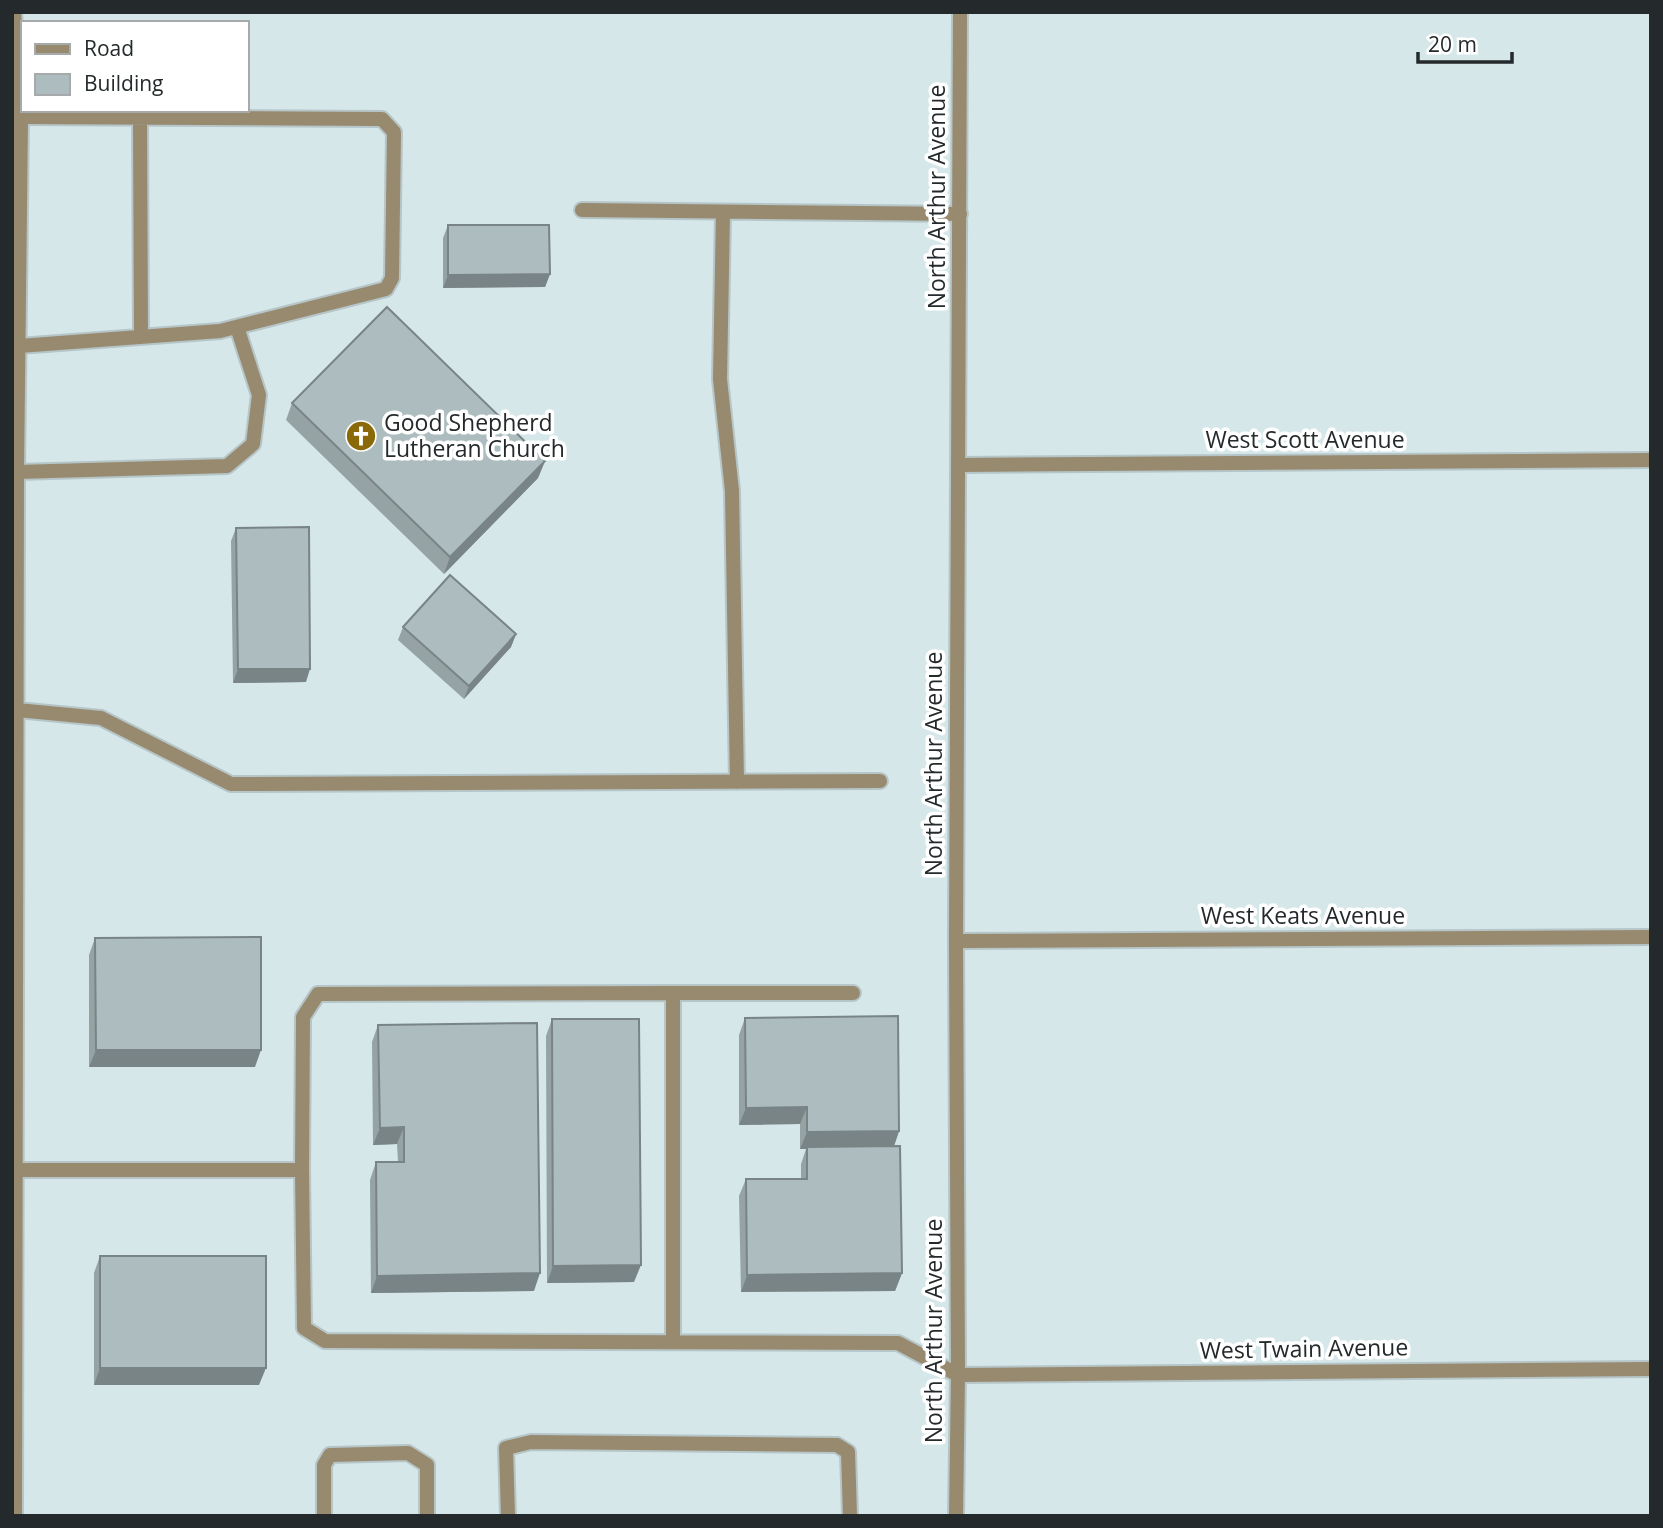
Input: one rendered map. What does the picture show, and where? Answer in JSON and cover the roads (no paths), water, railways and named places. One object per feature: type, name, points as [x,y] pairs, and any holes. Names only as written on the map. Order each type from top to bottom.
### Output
[{"type":"street","points":[[14,12],[21,117],[15,471],[15,1516]]},
{"type":"street","name":"North Arthur Avenue","points":[[956,1516],[960,12]]},
{"type":"street","points":[[19,346],[220,331],[386,289],[392,278],[394,132],[382,119],[21,117]]},
{"type":"street","points":[[140,118],[141,337]]},
{"type":"street","points":[[582,210],[960,214]]},
{"type":"street","points":[[723,212],[720,379],[732,491],[737,782]]},
{"type":"street","points":[[15,471],[227,466],[253,444],[259,395],[237,327]]},
{"type":"street","name":"West Scott Avenue","points":[[959,465],[1651,460]]},
{"type":"street","points":[[17,710],[101,718],[231,784],[880,781]]},
{"type":"street","name":"West Keats Avenue","points":[[956,941],[1651,937]]},
{"type":"street","points":[[673,993],[673,1342]]},
{"type":"street","points":[[853,993],[318,994],[303,1017],[304,1328],[325,1341],[898,1343],[958,1375]]},
{"type":"street","points":[[17,1170],[302,1170]]},
{"type":"street","name":"West Twain Avenue","points":[[958,1375],[1651,1369]]},
{"type":"street","points":[[508,1516],[506,1448],[531,1442],[837,1446],[848,1452],[850,1516]]},
{"type":"street","points":[[324,1516],[324,1465],[330,1455],[408,1453],[428,1465],[427,1516]]},
{"type":"place","name":"Good Shepherd Lutheran Church","points":[[361,436]]}]
